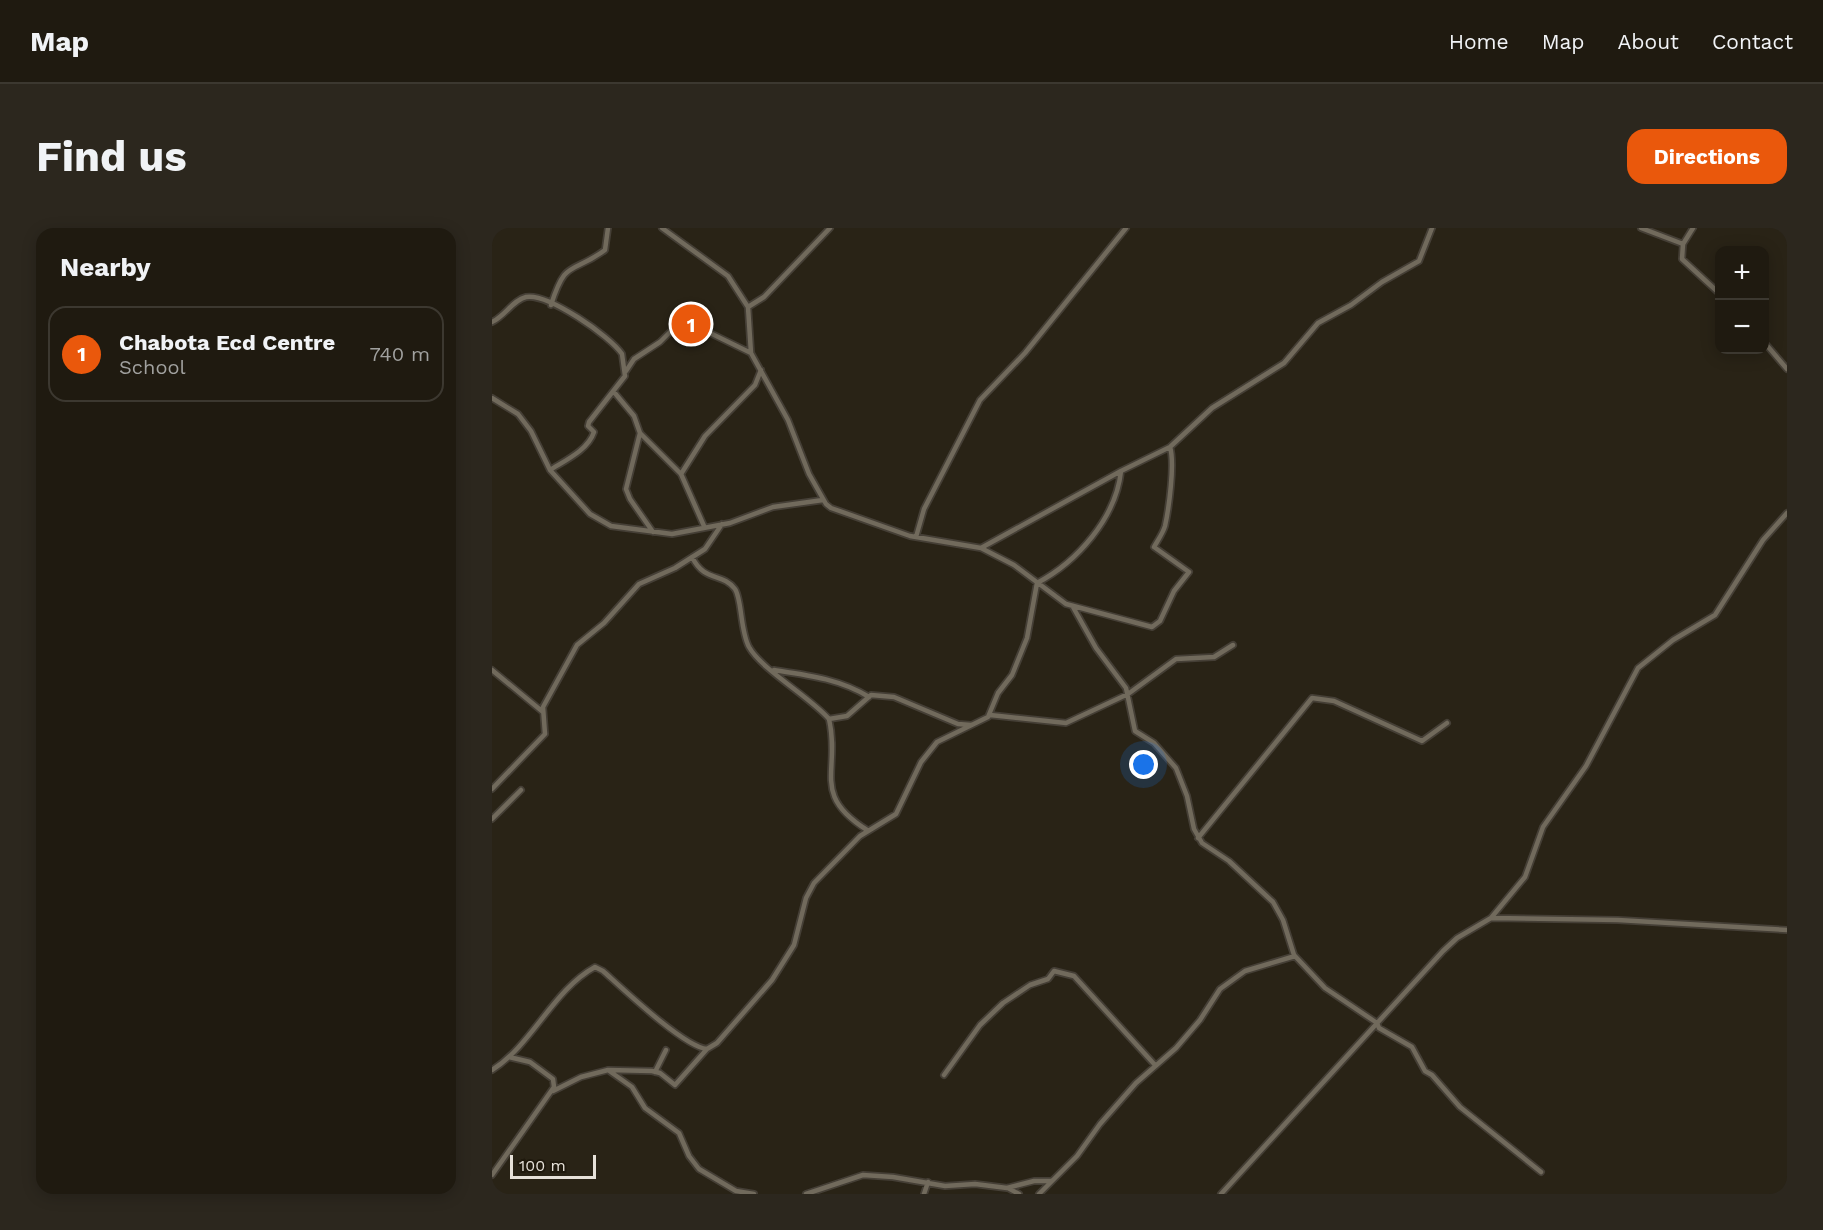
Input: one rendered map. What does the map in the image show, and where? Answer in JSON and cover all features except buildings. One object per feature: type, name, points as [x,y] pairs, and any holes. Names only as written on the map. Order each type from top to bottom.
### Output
[{"type":"street","points":[[551,305],[559,281],[566,270],[605,250],[608,228]]},
{"type":"street","points":[[662,228],[728,276],[748,307],[751,353],[788,420],[809,474],[823,500],[831,508],[916,537],[981,548],[1014,565],[1059,600],[1073,607],[1152,627],[1160,621],[1174,591],[1189,572],[1154,547],[1164,528],[1167,512],[1173,457],[1170,447]]},
{"type":"street","points":[[748,307],[764,297],[830,228]]},
{"type":"street","points":[[916,537],[924,509],[980,400],[1025,353],[1126,228]]},
{"type":"street","points":[[981,548],[1120,471],[1170,447],[1212,408],[1284,363],[1318,323],[1351,305],[1382,282],[1419,261],[1432,228]]},
{"type":"street","points":[[1641,228],[1683,244]]},
{"type":"street","points":[[1693,228],[1683,244],[1682,259],[1715,290]]},
{"type":"street","points":[[492,322],[505,315],[520,299],[526,297],[551,305],[600,330],[622,354],[625,372],[623,381],[588,424],[594,432],[593,436],[577,453],[550,470]]},
{"type":"street","points":[[625,372],[634,359],[660,342],[677,325],[708,332],[751,353]]},
{"type":"street","points":[[1769,348],[1787,369]]},
{"type":"street","points":[[681,474],[705,436],[755,385],[761,370]]},
{"type":"street","points":[[614,392],[634,416],[640,433],[681,474],[704,526]]},
{"type":"street","points":[[492,398],[512,408],[525,423],[550,470],[596,519],[611,526],[672,534],[722,524],[780,505],[823,500]]},
{"type":"street","points":[[640,433],[626,489],[630,499],[653,532]]},
{"type":"street","points":[[1037,583],[1059,572],[1092,538],[1115,497],[1120,471]]},
{"type":"street","points":[[1221,1194],[1443,951],[1457,938],[1491,918],[1525,877],[1543,827],[1586,766],[1638,668],[1673,640],[1715,615],[1762,540],[1787,513]]},
{"type":"street","points":[[492,789],[545,734],[543,712],[546,700],[577,645],[604,623],[639,584],[692,557],[709,545],[722,524]]},
{"type":"street","points":[[692,557],[704,573],[733,587],[737,592],[740,622],[747,642],[755,655],[829,719],[834,796],[846,817],[867,830]]},
{"type":"street","points":[[553,1091],[581,1077],[625,1068],[655,1072],[675,1085],[707,1049],[717,1043],[772,980],[796,939],[810,890],[845,850],[867,830],[896,814],[921,762],[937,742],[984,721],[990,715],[998,693],[1012,675],[1027,638],[1037,583]]},
{"type":"street","points":[[1073,607],[1096,648],[1126,688],[1135,731],[1154,743],[1176,768],[1198,838],[1229,861],[1273,902],[1283,920],[1295,956],[1325,988],[1377,1023],[1379,1028],[1412,1047],[1425,1071],[1432,1075],[1460,1107],[1541,1172]]},
{"type":"street","points":[[990,715],[1066,723],[1128,694],[1176,659],[1214,657],[1228,651],[1233,645]]},
{"type":"street","points":[[492,670],[543,712]]},
{"type":"street","points":[[773,670],[808,674],[850,687],[869,697],[894,697],[958,724],[972,725]]},
{"type":"street","points":[[829,719],[847,716],[869,697]]},
{"type":"street","points":[[1198,838],[1312,698],[1334,701],[1422,741],[1447,723]]},
{"type":"street","points":[[492,819],[521,790]]},
{"type":"street","points":[[1491,918],[1618,920],[1787,930]]},
{"type":"street","points":[[1039,1194],[1073,1161],[1100,1124],[1155,1065],[1176,1048],[1200,1020],[1220,989],[1234,978],[1260,965],[1295,956]]},
{"type":"street","points":[[492,1070],[509,1057],[550,1008],[595,967],[603,971],[678,1034],[696,1046],[707,1049]]},
{"type":"street","points":[[944,1075],[980,1025],[1003,1003],[1030,985],[1048,979],[1054,971],[1074,976],[1155,1065]]},
{"type":"street","points":[[655,1072],[666,1050]]},
{"type":"street","points":[[492,1175],[553,1091],[555,1083],[548,1074],[530,1062],[509,1057]]},
{"type":"street","points":[[608,1070],[632,1087],[645,1108],[680,1133],[689,1156],[699,1169],[736,1191],[754,1194]]},
{"type":"street","points":[[806,1194],[862,1175],[945,1186],[975,1184],[1007,1188],[1019,1194]]},
{"type":"street","points":[[1007,1188],[1034,1181],[1051,1181]]},
{"type":"street","points":[[924,1194],[928,1182]]},
{"type":"place","name":"Chabota Ecd Centre","points":[[691,324]]}]
